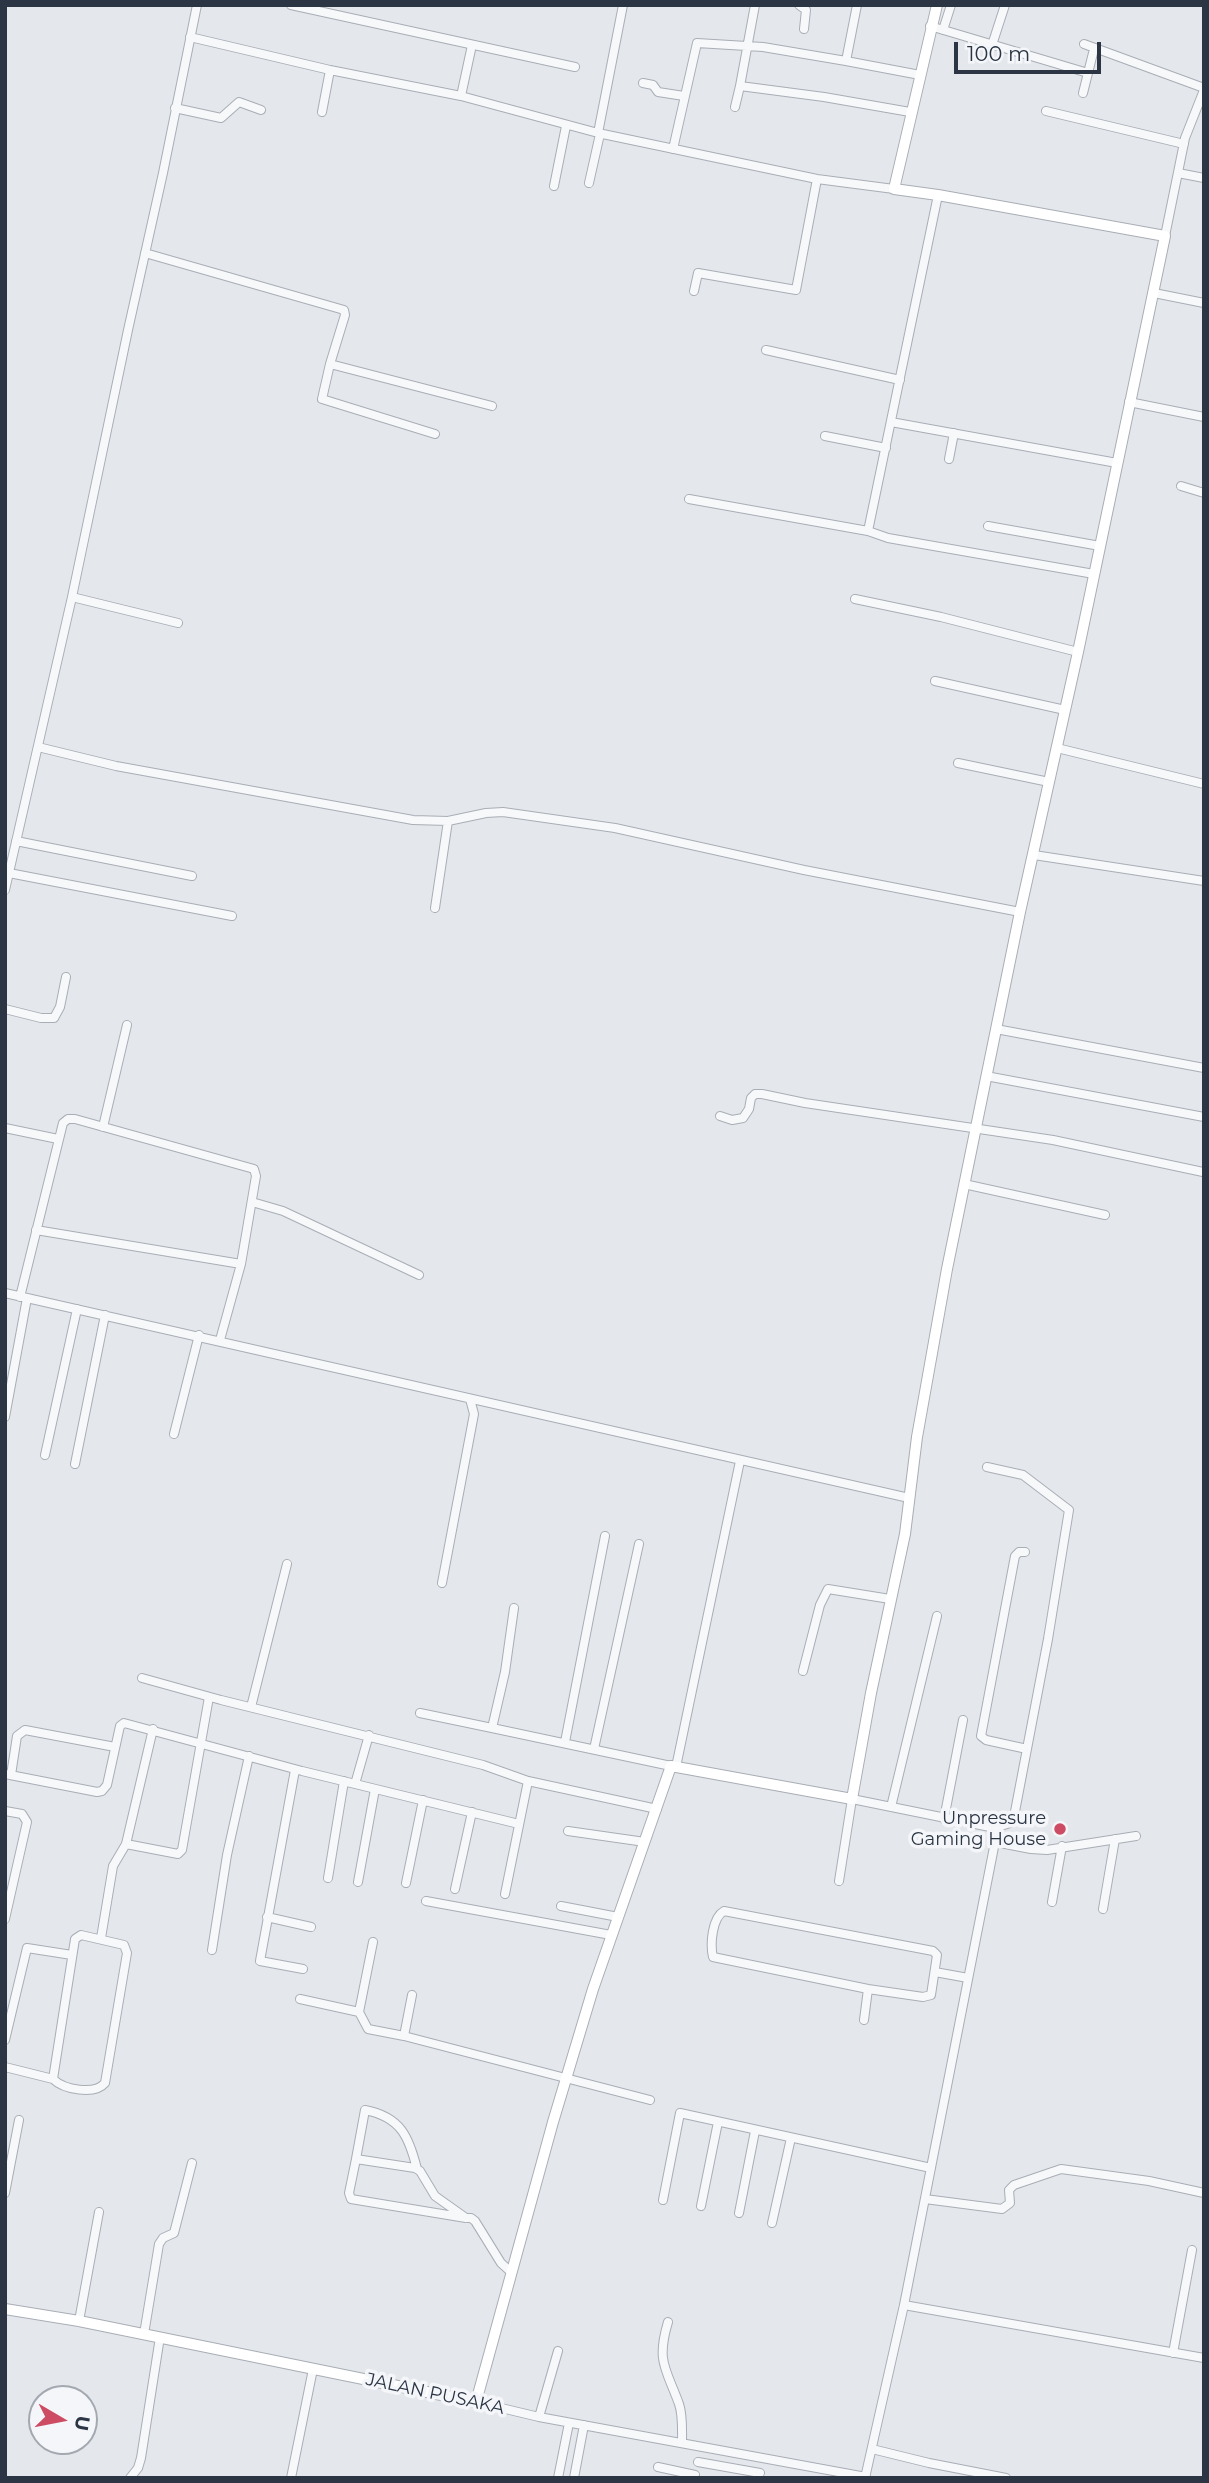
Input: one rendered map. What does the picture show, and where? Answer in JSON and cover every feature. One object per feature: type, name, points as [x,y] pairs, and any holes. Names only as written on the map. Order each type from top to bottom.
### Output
[{"type":"street","points":[[5,890],[72,597],[197,5]]},
{"type":"street","points":[[291,5],[575,67]]},
{"type":"street","points":[[589,183],[623,5]]},
{"type":"street","points":[[735,107],[755,5]]},
{"type":"street","points":[[799,5],[806,8],[804,29]]},
{"type":"street","points":[[846,61],[857,5]]},
{"type":"street","points":[[894,189],[937,5]]},
{"type":"street","points":[[943,30],[951,5]]},
{"type":"street","points":[[992,45],[1006,5]]},
{"type":"street","points":[[930,26],[1088,73]]},
{"type":"street","points":[[190,37],[330,70],[461,96],[566,126],[817,179],[938,195],[1165,236]]},
{"type":"street","points":[[673,149],[696,43],[784,50],[920,75]]},
{"type":"street","points":[[839,1881],[890,1599],[905,1534],[932,1347],[975,1128],[1184,144],[1204,89],[1084,44]]},
{"type":"street","points":[[461,96],[472,45]]},
{"type":"street","points":[[1083,93],[1093,52]]},
{"type":"street","points":[[322,112],[330,70]]},
{"type":"street","points":[[643,83],[653,85],[659,92],[684,96]]},
{"type":"street","points":[[740,86],[910,112]]},
{"type":"street","points":[[175,108],[221,118],[239,102],[261,110]]},
{"type":"street","points":[[1046,111],[1184,144]]},
{"type":"street","points":[[554,186],[566,126]]},
{"type":"street","points":[[1178,173],[1204,178]]},
{"type":"street","points":[[694,291],[698,273],[796,290],[817,179]]},
{"type":"street","points":[[868,531],[938,195]]},
{"type":"street","points":[[145,253],[344,310],[345,315],[321,399],[435,434]]},
{"type":"street","points":[[1154,293],[1204,303]]},
{"type":"street","points":[[766,350],[900,380]]},
{"type":"street","points":[[330,365],[492,406]]},
{"type":"street","points":[[1129,402],[1204,417]]},
{"type":"street","points":[[891,422],[1118,463]]},
{"type":"street","points":[[949,459],[954,433]]},
{"type":"street","points":[[825,436],[886,448]]},
{"type":"street","points":[[1181,486],[1204,493]]},
{"type":"street","points":[[689,499],[868,531],[888,538],[1094,574]]},
{"type":"street","points":[[988,526],[1100,546]]},
{"type":"street","points":[[72,597],[178,623]]},
{"type":"street","points":[[855,599],[941,617],[1078,652]]},
{"type":"street","points":[[935,681],[1065,710]]},
{"type":"street","points":[[38,747],[116,766],[413,820],[449,821],[503,812],[615,828],[804,870],[1020,912]]},
{"type":"street","points":[[1057,748],[1204,784]]},
{"type":"street","points":[[958,763],[1049,782]]},
{"type":"street","points":[[435,908],[449,821]]},
{"type":"street","points":[[16,841],[191,876]]},
{"type":"street","points":[[1034,855],[1204,881]]},
{"type":"street","points":[[9,873],[232,916]]},
{"type":"street","points":[[5,1009],[41,1018],[54,1018],[61,1007],[66,976]]},
{"type":"street","points":[[103,1127],[127,1025]]},
{"type":"street","points":[[996,1029],[1204,1068]]},
{"type":"street","points":[[986,1076],[1204,1117]]},
{"type":"street","points":[[720,1116],[732,1120],[743,1118],[749,1109],[751,1098],[755,1094],[762,1094],[805,1103],[1053,1140],[1203,1172]]},
{"type":"street","points":[[5,1417],[36,1230],[58,1139],[63,1124],[68,1119],[251,1168],[256,1176],[253,1202],[241,1264],[220,1340]]},
{"type":"street","points":[[5,1128],[58,1139]]},
{"type":"street","points":[[964,1184],[1105,1215]]},
{"type":"street","points":[[253,1202],[284,1211],[419,1275]]},
{"type":"street","points":[[36,1230],[241,1264]]},
{"type":"street","points":[[5,1293],[909,1498]]},
{"type":"street","points":[[45,1455],[77,1309]]},
{"type":"street","points":[[75,1464],[105,1314]]},
{"type":"street","points":[[174,1434],[198,1335]]},
{"type":"street","points":[[442,1583],[474,1418],[470,1399]]},
{"type":"street","points":[[476,2402],[593,1989],[674,1766],[740,1461]]},
{"type":"street","points":[[419,1713],[944,1819],[995,1828],[1013,1822],[1048,1639],[1069,1510],[1023,1475],[987,1467]]},
{"type":"street","points":[[565,1742],[605,1536]]},
{"type":"street","points":[[594,1749],[639,1544]]},
{"type":"street","points":[[1025,1552],[1018,1552],[1016,1556],[981,1736],[986,1740],[1027,1749]]},
{"type":"street","points":[[251,1707],[287,1564]]},
{"type":"street","points":[[803,1671],[820,1605],[828,1589],[890,1599]]},
{"type":"street","points":[[492,1728],[505,1672],[514,1608]]},
{"type":"street","points":[[891,1807],[937,1616]]},
{"type":"street","points":[[142,1678],[483,1765],[528,1781],[657,1809]]},
{"type":"street","points":[[126,1844],[178,1854],[181,1852],[209,1696]]},
{"type":"street","points":[[944,1819],[963,1720]]},
{"type":"street","points":[[115,1747],[25,1730],[17,1736],[8,1775],[102,1791],[107,1785],[121,1724],[153,1729],[295,1770],[519,1824]]},
{"type":"street","points":[[101,1938],[113,1866],[126,1844],[153,1729]]},
{"type":"street","points":[[355,1784],[369,1735]]},
{"type":"street","points":[[212,1950],[227,1855],[249,1756]]},
{"type":"street","points":[[295,1770],[260,1961],[303,1969]]},
{"type":"street","points":[[505,1894],[528,1781]]},
{"type":"street","points":[[328,1878],[344,1782]]},
{"type":"street","points":[[358,1882],[375,1789]]},
{"type":"street","points":[[406,1883],[423,1800]]},
{"type":"street","points":[[5,1811],[22,1814],[27,1822],[5,1919]]},
{"type":"street","points":[[456,1889],[472,1812]]},
{"type":"street","points":[[865,2477],[904,2305],[995,1842],[995,1828]]},
{"type":"street","points":[[568,1831],[645,1842]]},
{"type":"street","points":[[995,1842],[1041,1850],[1136,1836]]},
{"type":"street","points":[[1102,1909],[1115,1839]]},
{"type":"street","points":[[1052,1902],[1062,1846]]},
{"type":"street","points":[[426,1901],[611,1935]]},
{"type":"street","points":[[561,1906],[618,1917]]},
{"type":"street","points":[[724,1911],[933,1951],[937,1955],[936,1972],[929,1996],[868,1989],[713,1957],[717,1916],[724,1911]]},
{"type":"street","points":[[267,1917],[311,1927]]},
{"type":"street","points":[[5,2067],[53,2079],[58,2084],[89,2090],[98,2089],[105,2082],[127,1953],[124,1945],[101,1938],[78,1936],[75,1939],[53,2079]]},
{"type":"street","points":[[373,1942],[359,2012],[368,2029],[650,2100]]},
{"type":"street","points":[[5,2040],[27,1948],[72,1955]]},
{"type":"street","points":[[936,1972],[968,1978]]},
{"type":"street","points":[[864,2020],[868,1989]]},
{"type":"street","points":[[404,2036],[412,1995]]},
{"type":"street","points":[[300,1999],[359,2012]]},
{"type":"street","points":[[466,2218],[435,2196],[417,2169],[410,2140],[392,2119],[365,2110],[349,2193],[351,2199],[466,2218],[471,2218],[501,2263],[511,2272]]},
{"type":"street","points":[[663,2200],[680,2113],[931,2168]]},
{"type":"street","points":[[5,2193],[19,2120]]},
{"type":"street","points":[[701,2206],[718,2122]]},
{"type":"street","points":[[739,2214],[755,2131]]},
{"type":"street","points":[[772,2223],[791,2138]]},
{"type":"street","points":[[356,2159],[417,2169]]},
{"type":"street","points":[[144,2334],[159,2244],[163,2238],[174,2232],[192,2162]]},
{"type":"street","points":[[925,2199],[1002,2209],[1010,2203],[1009,2190],[1014,2185],[1061,2169],[1149,2181],[1204,2193]]},
{"type":"street","points":[[79,2321],[99,2212]]},
{"type":"street","points":[[1173,2353],[1192,2250]]},
{"type":"street","points":[[904,2305],[1204,2358]]},
{"type":"street","name":"JALAN PUSAKA","points":[[5,2309],[160,2337],[569,2423],[865,2477]]},
{"type":"street","points":[[668,2322],[661,2351],[669,2384],[680,2406],[682,2443]]},
{"type":"street","points":[[130,2478],[138,2469],[141,2458],[160,2337]]},
{"type":"street","points":[[540,2417],[558,2351]]},
{"type":"street","points":[[291,2478],[313,2369]]},
{"type":"street","points":[[558,2478],[569,2423]]},
{"type":"street","points":[[574,2478],[584,2425]]},
{"type":"street","points":[[658,2467],[695,2477],[700,2446]]},
{"type":"street","points":[[872,2449],[1006,2478]]},
{"type":"street","points":[[698,2462],[760,2473]]},
{"type":"place","name":"Unpressure Gaming House","points":[[1060,1829]]}]
